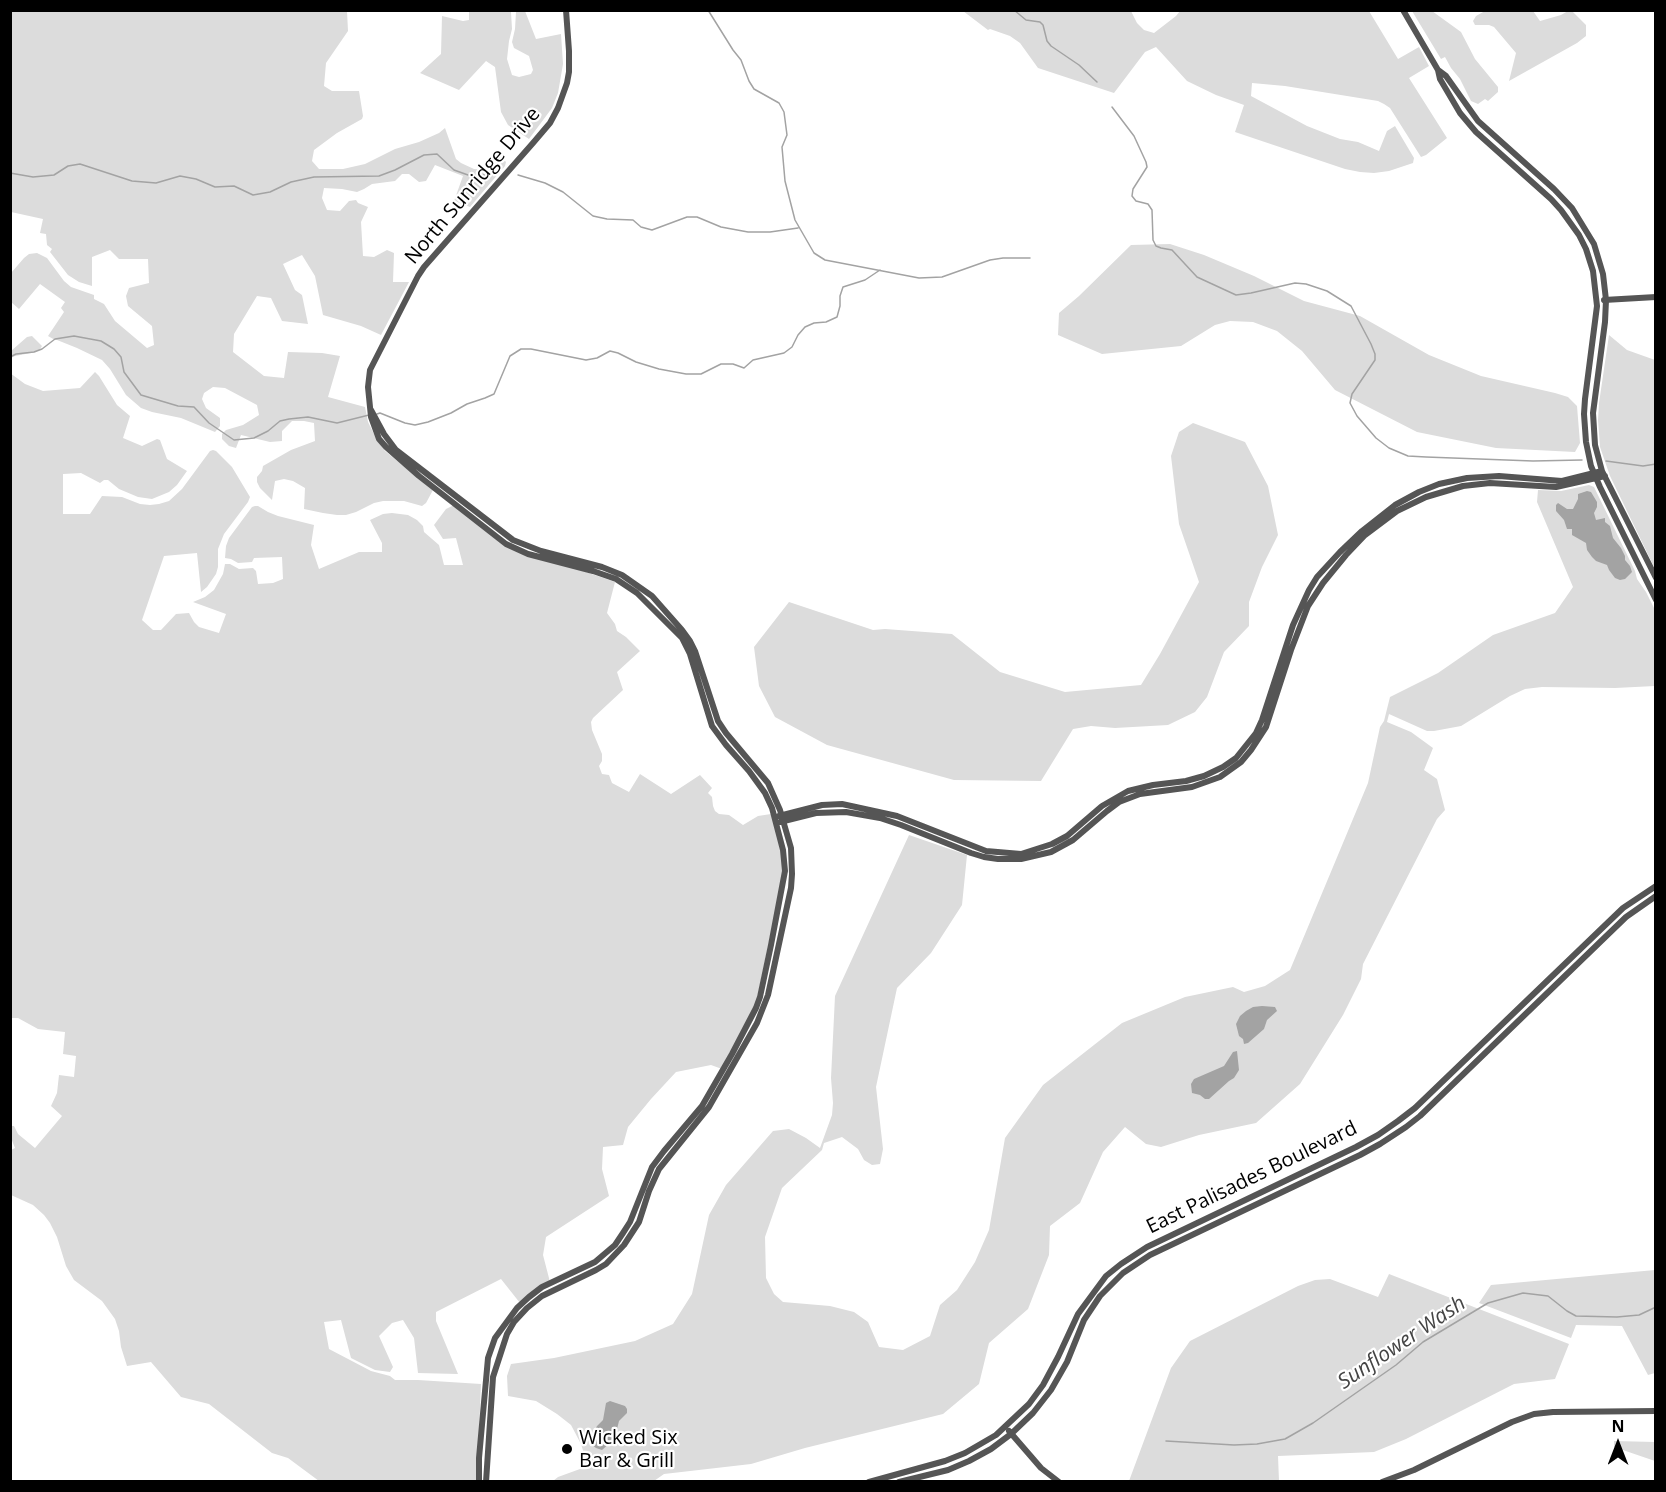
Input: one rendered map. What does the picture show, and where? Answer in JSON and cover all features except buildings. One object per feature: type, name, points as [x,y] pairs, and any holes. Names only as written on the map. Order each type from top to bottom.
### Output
[{"type":"street","name":"North Sunridge Drive","points":[[486,1482],[488,1358],[495,1338],[517,1308],[529,1297],[542,1287],[595,1262],[615,1245],[630,1222],[652,1167],[702,1106],[748,1025],[760,997],[784,882],[784,857],[779,819],[765,793],[712,726],[693,664],[682,638],[648,602],[628,586],[610,577],[528,554],[506,544],[419,476],[386,447],[379,439],[371,417],[368,387],[370,370],[418,276],[533,144],[550,123],[558,108],[569,72],[566,10]]},
{"type":"street","points":[[1403,10],[1460,113],[1471,127],[1562,210],[1579,235],[1593,271],[1597,300],[1584,414],[1586,442],[1595,476],[1656,600]]},
{"type":"street","points":[[1438,70],[1446,76],[1478,121],[1572,208],[1587,231],[1599,259],[1605,282],[1606,300],[1593,413],[1595,445],[1604,473],[1656,579]]},
{"type":"street","points":[[1540,190],[1549,190],[1572,208]]},
{"type":"street","points":[[1597,300],[1656,297]]},
{"type":"street","points":[[779,819],[822,805],[842,804],[897,816],[986,851],[1021,854],[1052,844],[1067,836],[1102,806],[1128,791],[1204,776],[1236,758],[1251,740],[1262,720],[1293,625],[1309,590],[1344,548],[1395,505],[1429,488],[1467,478],[1499,476],[1562,481],[1604,473]]},
{"type":"street","name":"East Palisades Boulevard","points":[[869,1482],[932,1466],[965,1453],[996,1435],[1029,1404],[1043,1385],[1078,1314],[1106,1276],[1147,1247],[1356,1147],[1391,1126],[1415,1108],[1623,908],[1656,886]]},
{"type":"street","name":"East Palisades Boulevard","points":[[899,1482],[948,1470],[969,1461],[991,1449],[1011,1434],[1033,1413],[1051,1390],[1067,1362],[1084,1320],[1100,1296],[1123,1273],[1150,1255],[1360,1155],[1406,1127],[1626,917],[1656,896]]},
{"type":"street","points":[[1383,1482],[1534,1414],[1656,1411]]},
{"type":"street","name":"North Sunridge Drive","points":[[479,1482],[479,1458],[487,1416]]},
{"type":"street","points":[[1005,1427],[1041,1468],[1059,1482]]},
{"type":"shaded area","points":[[11,11],[347,11],[348,31],[326,63],[324,86],[332,91],[359,91],[363,116],[362,119],[337,133],[314,150],[312,161],[319,169],[343,169],[365,164],[395,149],[439,133],[445,128],[456,159],[461,163],[474,169],[487,170],[495,161],[502,158],[506,162],[470,207],[454,201],[463,176],[435,165],[426,181],[419,182],[409,174],[402,174],[395,181],[372,184],[357,192],[324,188],[322,198],[327,210],[340,211],[349,201],[356,200],[368,207],[361,222],[363,256],[374,257],[387,250],[394,253],[393,282],[409,282],[381,335],[361,326],[323,315],[315,276],[302,255],[283,264],[295,290],[302,295],[308,324],[282,321],[271,298],[257,296],[234,334],[233,352],[264,376],[284,378],[288,352],[340,356],[328,397],[365,407],[368,422],[385,451],[433,490],[426,503],[422,506],[404,501],[383,501],[346,515],[323,513],[304,509],[305,488],[284,479],[275,481],[272,500],[257,482],[263,466],[291,450],[315,441],[314,423],[292,421],[282,431],[282,441],[270,442],[241,435],[236,448],[229,446],[222,439],[222,434],[259,415],[257,405],[225,388],[213,387],[204,393],[202,399],[206,408],[220,418],[220,426],[215,432],[181,418],[141,408],[126,395],[102,360],[48,336],[64,312],[61,308],[65,302],[40,284],[19,309],[11,302],[11,273],[29,254],[37,253],[47,258],[71,287],[94,295],[94,299],[104,304],[115,321],[147,348],[154,345],[152,326],[128,306],[126,296],[129,288],[149,283],[148,259],[119,259],[110,250],[92,257],[92,286],[79,282],[68,275],[50,252],[52,249],[47,245],[46,234],[40,233],[43,219],[11,212]]},
{"type":"shaded area","points":[[469,11],[511,12],[512,29],[507,59],[512,75],[519,77],[531,74],[533,70],[529,56],[514,48],[512,42],[516,12],[525,11],[536,39],[561,34],[563,64],[558,93],[552,108],[529,139],[508,125],[501,112],[495,67],[486,61],[459,90],[420,73],[441,54],[442,16],[463,21],[469,20]]},
{"type":"shaded area","points":[[963,11],[1131,11],[1137,23],[1144,30],[1154,33],[1180,11],[1369,11],[1398,59],[1419,47],[1429,66],[1409,78],[1447,138],[1421,157],[1390,108],[1378,101],[1252,83],[1251,96],[1307,126],[1379,151],[1387,131],[1395,126],[1414,158],[1413,163],[1389,171],[1374,173],[1345,169],[1235,132],[1244,105],[1187,81],[1156,47],[1145,52],[1114,93],[1038,68],[1020,43],[1010,36],[988,30]]},
{"type":"shaded area","points":[[1412,11],[1432,11],[1461,32],[1475,59],[1498,87],[1498,92],[1488,101],[1485,99],[1478,104],[1471,101],[1460,79],[1445,57],[1441,59]]},
{"type":"shaded area","points":[[1485,11],[1533,11],[1540,21],[1572,11],[1586,25],[1586,36],[1509,81],[1516,53],[1494,27],[1475,25],[1473,21],[1476,16]]},
{"type":"shaded area","points":[[1170,244],[1204,255],[1254,276],[1304,301],[1360,316],[1429,355],[1481,376],[1568,397],[1577,406],[1580,443],[1575,452],[1496,448],[1417,432],[1335,390],[1302,351],[1277,331],[1253,322],[1230,321],[1215,325],[1181,346],[1102,354],[1058,335],[1059,313],[1131,245]]},
{"type":"shaded area","points":[[1609,335],[1627,350],[1655,360],[1655,569],[1610,476],[1600,447],[1599,403]]},
{"type":"shaded area","points":[[32,336],[42,346],[40,349],[11,358],[11,351],[27,337]]},
{"type":"shaded area","points":[[95,372],[117,405],[130,416],[123,438],[142,446],[157,439],[160,440],[167,459],[187,471],[169,492],[152,499],[138,497],[119,489],[108,480],[100,483],[81,473],[63,474],[63,514],[90,514],[102,496],[122,497],[150,505],[169,501],[182,489],[213,450],[232,467],[250,497],[224,534],[218,549],[216,574],[201,592],[197,553],[164,556],[142,620],[153,630],[161,630],[176,614],[189,613],[199,627],[219,633],[226,614],[193,602],[214,590],[223,574],[225,564],[239,569],[253,568],[256,571],[258,584],[273,583],[283,579],[282,557],[254,558],[252,562],[238,563],[225,558],[229,538],[252,507],[258,506],[278,516],[314,525],[311,545],[319,569],[359,552],[382,552],[382,543],[370,520],[392,513],[408,515],[423,526],[424,532],[439,545],[444,565],[463,565],[456,538],[443,539],[434,525],[446,509],[454,505],[502,543],[615,582],[607,613],[617,631],[640,651],[617,672],[623,690],[591,722],[602,754],[599,766],[602,774],[609,775],[612,783],[629,792],[640,774],[671,794],[700,775],[712,788],[708,793],[712,797],[715,811],[719,814],[729,815],[743,825],[758,816],[771,814],[782,852],[783,874],[755,1008],[722,1069],[711,1065],[676,1072],[628,1127],[623,1145],[603,1147],[602,1169],[609,1196],[546,1237],[543,1255],[550,1282],[520,1303],[501,1279],[436,1312],[436,1321],[458,1374],[418,1373],[414,1338],[403,1320],[392,1323],[379,1336],[393,1367],[390,1372],[375,1370],[351,1358],[341,1320],[324,1322],[329,1349],[371,1371],[390,1376],[395,1380],[481,1384],[477,1481],[319,1481],[288,1458],[272,1453],[209,1404],[181,1397],[151,1362],[127,1366],[115,1319],[102,1301],[74,1280],[66,1266],[50,1223],[33,1205],[11,1195],[11,1150],[15,1148],[11,1138],[11,1126],[14,1126],[18,1134],[35,1148],[62,1116],[51,1106],[57,1093],[59,1075],[74,1077],[76,1056],[63,1054],[65,1032],[38,1029],[18,1018],[11,1018],[10,373],[25,384],[43,391],[80,388]]},
{"type":"shaded area","points":[[1193,423],[1245,442],[1268,486],[1278,535],[1262,567],[1249,602],[1249,626],[1224,652],[1207,697],[1195,712],[1168,725],[1115,728],[1091,726],[1073,729],[1041,781],[954,780],[827,745],[775,717],[759,686],[754,647],[789,602],[873,630],[952,634],[1000,672],[1065,692],[1141,685],[1199,582],[1179,524],[1171,456],[1179,432]]},
{"type":"shaded area","points":[[1589,485],[1594,487],[1637,579],[1655,610],[1655,686],[1525,689],[1461,726],[1434,731],[1427,731],[1389,714],[1387,722],[1411,732],[1433,748],[1424,770],[1437,779],[1445,810],[1437,819],[1363,964],[1361,979],[1343,1015],[1300,1084],[1256,1123],[1199,1135],[1161,1147],[1146,1144],[1125,1127],[1103,1152],[1080,1203],[1050,1226],[1049,1255],[1028,1309],[989,1343],[979,1384],[943,1414],[805,1448],[751,1464],[664,1474],[654,1481],[553,1481],[580,1469],[585,1457],[581,1444],[571,1425],[557,1414],[536,1401],[508,1396],[507,1376],[511,1364],[554,1358],[635,1341],[673,1324],[692,1294],[709,1215],[726,1185],[773,1131],[789,1129],[820,1148],[832,1115],[831,1078],[835,996],[909,835],[967,855],[962,905],[931,953],[897,988],[876,1087],[883,1149],[880,1164],[872,1165],[864,1160],[858,1149],[842,1137],[824,1143],[822,1150],[782,1188],[765,1237],[766,1278],[774,1294],[783,1302],[830,1306],[854,1312],[868,1322],[879,1347],[903,1350],[930,1336],[940,1305],[957,1290],[975,1262],[989,1230],[1005,1138],[1043,1085],[1122,1023],[1185,997],[1233,987],[1244,992],[1265,986],[1290,970],[1368,783],[1380,727],[1384,721],[1390,697],[1438,673],[1493,635],[1555,613],[1573,587],[1537,502],[1538,490],[1561,491]]},
{"type":"shaded area","points":[[1591,492],[1597,502],[1594,513],[1596,520],[1605,518],[1613,538],[1630,566],[1632,572],[1625,579],[1615,578],[1607,565],[1596,561],[1587,550],[1586,543],[1572,535],[1572,529],[1567,529],[1564,520],[1556,511],[1558,503],[1567,509],[1573,509],[1578,494]]},
{"type":"shaded area","points":[[1262,1006],[1275,1007],[1277,1011],[1267,1020],[1264,1029],[1244,1044],[1236,1024],[1246,1011]]},
{"type":"shaded area","points":[[1237,1051],[1239,1070],[1234,1078],[1209,1099],[1192,1093],[1191,1084],[1194,1079],[1224,1066],[1233,1052]]},
{"type":"shaded area","points":[[1655,1270],[1655,1373],[1648,1375],[1622,1326],[1576,1325],[1571,1338],[1479,1303],[1491,1285]]},
{"type":"shaded area","points":[[1389,1274],[1569,1344],[1555,1379],[1514,1384],[1406,1439],[1374,1452],[1278,1456],[1279,1481],[1129,1481],[1171,1368],[1190,1341],[1298,1286],[1315,1280],[1330,1279],[1378,1297]]},
{"type":"shaded area","points":[[610,1401],[625,1406],[627,1413],[619,1421],[611,1442],[602,1450],[591,1444],[591,1437],[603,1420],[606,1403]]},
{"type":"shaded area","points":[[1614,1441],[1655,1442],[1655,1461],[1614,1447]]},
{"type":"waterway","points":[[708,10],[741,60],[754,89],[779,103],[784,112],[787,135],[782,147],[785,181],[795,220],[814,253],[825,260],[919,278],[942,277],[990,260],[1030,258]]},
{"type":"waterway","points":[[1014,10],[1026,20],[1040,22],[1051,46],[1079,65],[1097,82]]},
{"type":"waterway","points":[[1654,10],[1656,15]]},
{"type":"waterway","points":[[1112,107],[1134,136],[1146,162],[1147,167],[1133,189],[1132,196],[1136,201],[1148,204],[1152,210],[1153,240],[1156,246],[1172,250],[1197,277],[1236,295],[1295,283],[1306,284],[1327,291],[1351,306],[1371,344],[1375,360],[1352,394],[1350,403],[1357,416],[1376,438],[1389,448],[1408,456],[1533,461],[1582,460]]},
{"type":"waterway","points":[[10,173],[33,177],[54,175],[68,166],[80,164],[132,181],[156,183],[180,176],[196,179],[215,187],[234,186],[253,195],[270,192],[291,182],[314,177],[379,176],[424,155],[437,154],[454,170],[468,175],[495,175]]},
{"type":"waterway","points":[[518,175],[545,183],[563,192],[593,216],[633,220],[641,227],[652,230],[687,217],[697,217],[721,227],[748,232],[798,228]]},
{"type":"waterway","points":[[377,414],[415,425],[451,413],[494,394],[510,356],[521,349],[586,360],[597,358],[610,351],[659,369],[686,374],[701,374],[721,364],[733,364],[744,368],[753,360],[784,353],[792,347],[805,327],[837,317],[843,287],[865,280],[880,270]]},
{"type":"waterway","points":[[10,357],[42,349],[55,339],[74,336],[101,341],[114,349],[121,357],[124,372],[141,395],[178,406],[194,407],[209,423],[234,440],[254,438],[268,431],[280,421],[289,419],[308,417],[337,423],[369,415]]},
{"type":"waterway","points":[[1606,461],[1643,466],[1656,464]]},
{"type":"waterway","name":"Sunflower Wash","points":[[1166,1441],[1234,1445],[1285,1439],[1313,1423],[1396,1365],[1423,1342],[1488,1303],[1523,1293],[1548,1296],[1576,1316],[1639,1315],[1656,1307]]},
{"type":"place","name":"Wicked Six Bar & Grill","points":[[567,1449]]}]
